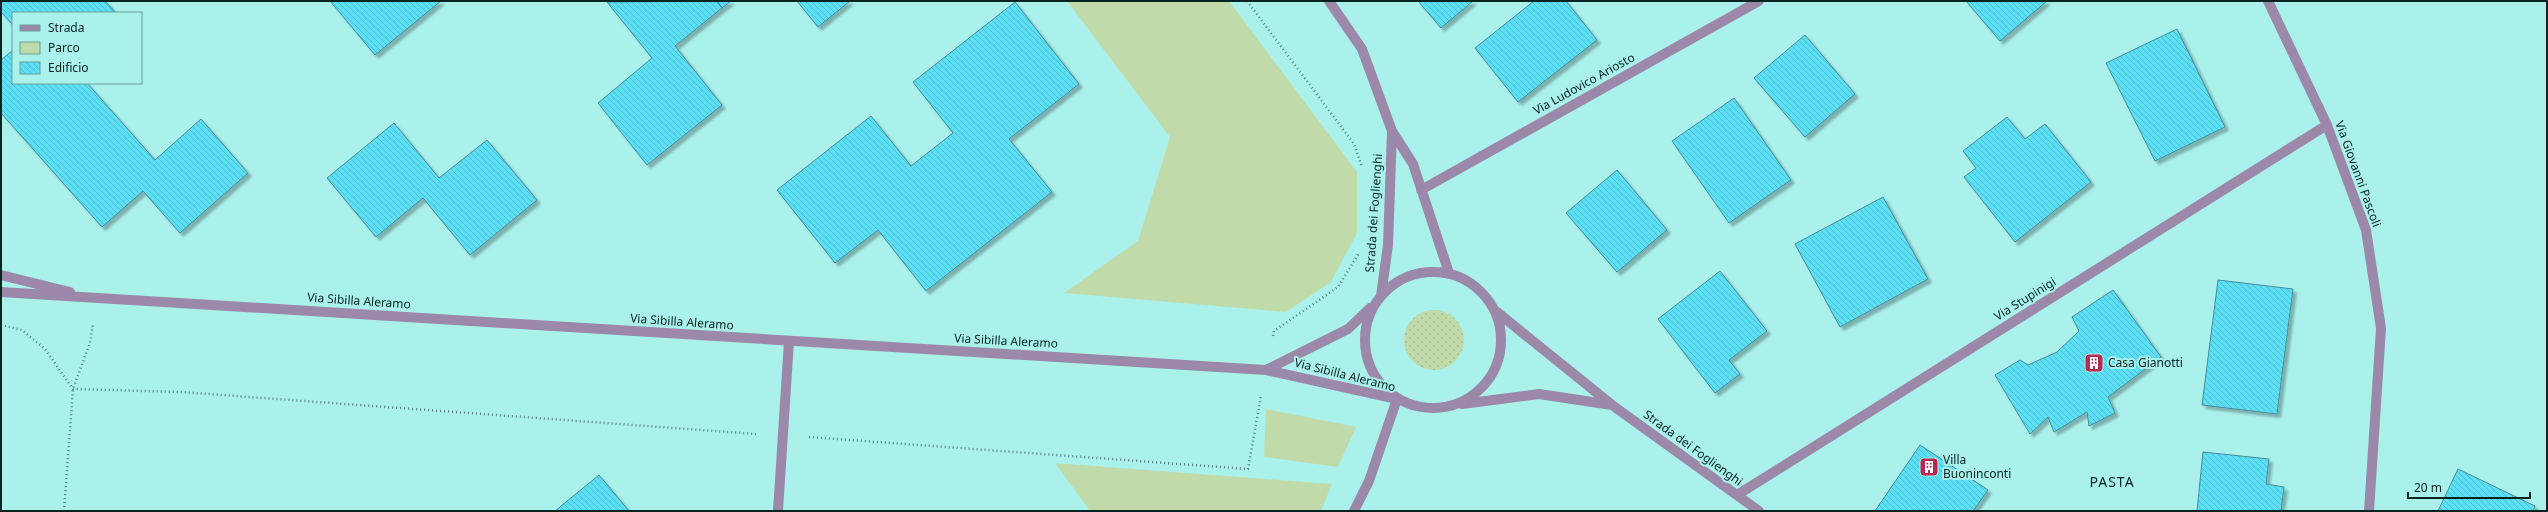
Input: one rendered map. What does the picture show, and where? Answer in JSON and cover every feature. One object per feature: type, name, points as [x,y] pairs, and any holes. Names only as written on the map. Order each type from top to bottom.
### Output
[{"type":"street","name":"Strada dei Foglienghi","points":[[1329,1],[1362,49],[1392,131],[1413,164],[1449,273]]},
{"type":"street","name":"Via Ludovico Ariosto","points":[[1422,190],[1759,1]]},
{"type":"street","name":"Via Giovanni Pascoli","points":[[2268,1],[2327,125],[2366,230],[2381,328],[2368,511]]},
{"type":"street","name":"Via Stupinigi","points":[[1737,495],[2327,125]]},
{"type":"street","name":"Strada dei Foglienghi","points":[[1381,296],[1388,245],[1392,131]]},
{"type":"street","name":"Strada dei Foglienghi","points":[[1612,405],[1539,394],[1430,409],[1411,405],[1397,399],[1382,386],[1369,368],[1365,354],[1364,336],[1373,305],[1390,286],[1406,277],[1422,272],[1449,273],[1475,286],[1498,312],[1612,405],[1759,511]]},
{"type":"street","name":"Via Sibilla Aleramo","points":[[1,275],[97,298]]},
{"type":"street","name":"Via Sibilla Aleramo","points":[[1,292],[1266,370],[1397,399],[1369,481],[1354,511]]},
{"type":"street","name":"Via Sibilla Aleramo","points":[[1266,370],[1348,329],[1373,305]]},
{"type":"street","name":"Strada dei Foglienghi","points":[[1454,405],[1468,400],[1484,386],[1498,363],[1502,341],[1498,312]]},
{"type":"street","points":[[778,511],[788,341]]},
{"type":"path","points":[[64,511],[73,389],[90,343],[97,298]]},
{"type":"green space","points":[[1067,1],[1229,1],[1357,172],[1357,233],[1331,282],[1286,312],[1064,293],[1138,241],[1170,137]]},
{"type":"green space","points":[[1428,310],[1440,310],[1456,318],[1462,328],[1464,340],[1462,352],[1456,362],[1440,370],[1428,370],[1412,362],[1404,346],[1404,334],[1412,318]]},
{"type":"green space","points":[[1266,409],[1356,427],[1338,467],[1264,457]]},
{"type":"green space","points":[[1055,463],[1332,484],[1321,511],[1090,511]]},
{"type":"building","points":[[1,1],[105,1],[115,12],[12,12],[12,24],[1,12]]},
{"type":"building","points":[[330,1],[441,1],[375,55]]},
{"type":"building","points":[[717,1],[722,8],[675,46],[722,105],[647,165],[598,103],[652,58],[607,2]]},
{"type":"building","points":[[717,1],[731,1],[722,8]]},
{"type":"building","points":[[797,1],[850,1],[818,27]]},
{"type":"building","points":[[1418,1],[1473,1],[1441,28]]},
{"type":"building","points":[[1534,1],[1566,1],[1597,40],[1518,102],[1475,48]]},
{"type":"building","points":[[1966,1],[2047,1],[2000,41]]},
{"type":"building","points":[[1015,2],[1079,84],[1009,139],[1052,192],[926,291],[878,230],[835,263],[777,190],[871,116],[911,166],[953,133],[913,82]]},
{"type":"building","points":[[2177,29],[2225,127],[2155,161],[2106,63]]},
{"type":"building","points":[[1805,35],[1855,94],[1805,137],[1754,78]]},
{"type":"building","points":[[12,51],[12,84],[88,84],[155,160],[201,119],[248,173],[180,233],[143,191],[102,227],[1,113],[1,60]]},
{"type":"building","points":[[1734,98],[1791,180],[1729,223],[1672,141]]},
{"type":"building","points":[[2007,117],[2025,139],[2045,124],[2091,182],[2015,242],[1964,177],[1976,168],[1963,151]]},
{"type":"building","points":[[394,123],[439,178],[487,140],[537,200],[470,255],[423,198],[376,237],[327,178]]},
{"type":"building","points":[[1617,170],[1667,230],[1617,272],[1566,213]]},
{"type":"building","points":[[1883,197],[1928,279],[1840,327],[1795,244]]},
{"type":"building","points":[[1720,271],[1767,331],[1729,360],[1740,374],[1715,393],[1658,319]]},
{"type":"building","points":[[2218,280],[2293,289],[2277,414],[2202,405]]},
{"type":"building","name":"Casa Gianotti","points":[[2113,290],[2161,357],[2108,397],[2115,413],[2089,426],[2087,412],[2054,432],[2048,417],[2030,434],[1995,375],[2020,360],[2028,365],[2057,352],[2079,331],[2072,317]]},
{"type":"building","name":"Villa Buoninconti","points":[[1920,445],[1988,490],[1973,511],[1875,511]]},
{"type":"building","points":[[2203,452],[2269,459],[2266,484],[2284,487],[2281,511],[2197,511]]},
{"type":"building","points":[[2458,469],[2535,506],[2533,511],[2438,511]]},
{"type":"building","points":[[599,475],[629,511],[555,511]]},
{"type":"place","name":"Casa Gianotti","points":[[2094,363]]},
{"type":"place","name":"Villa Buoninconti","points":[[1929,467]]},
{"type":"district","name":"PASTA","points":[[2112,482]]}]
